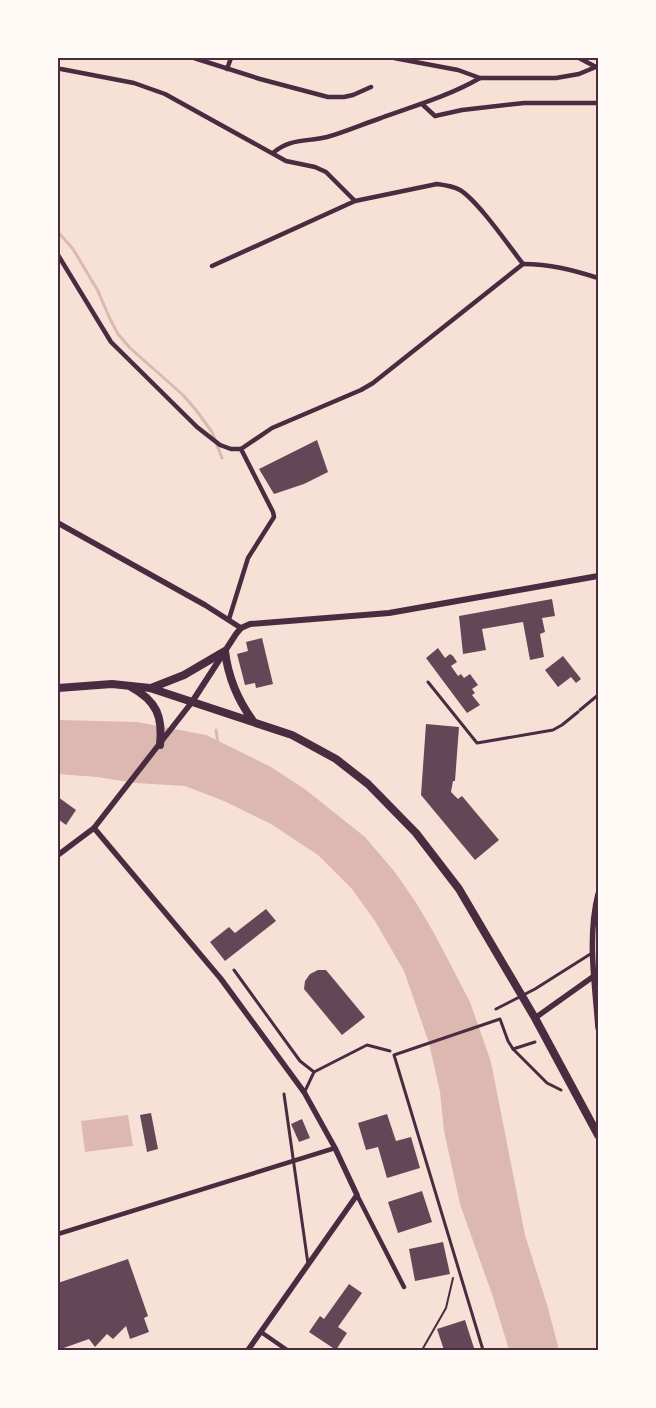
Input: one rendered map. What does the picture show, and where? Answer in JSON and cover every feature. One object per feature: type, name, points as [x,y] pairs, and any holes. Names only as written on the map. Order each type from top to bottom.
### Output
[{"type":"highway","points":[[150,688],[184,675],[225,651],[232,684],[241,704],[253,721]]},
{"type":"highway","points":[[58,688],[96,684],[150,688],[292,735],[323,751],[362,780],[396,812],[434,855],[459,889],[535,1018],[598,1135]]},
{"type":"highway","points":[[127,685],[152,702],[158,713],[161,730],[160,744]]},
{"type":"main road","points":[[192,702],[236,634],[241,628],[250,624],[389,613],[598,576]]},
{"type":"street","points":[[194,58],[260,80],[328,96],[344,97],[371,87]]},
{"type":"street","points":[[227,69],[231,58]]},
{"type":"street","points":[[394,58],[458,70],[480,78],[570,77],[597,66]]},
{"type":"street","points":[[578,58],[597,66]]},
{"type":"street","points":[[61,70],[134,83],[165,94],[286,161],[315,167],[326,172],[355,201]]},
{"type":"street","points":[[273,154],[280,147],[292,142],[326,137],[422,104],[480,78]]},
{"type":"street","points":[[422,104],[435,116],[462,110],[516,104],[598,102]]},
{"type":"street","points":[[212,266],[355,201],[437,184],[459,190],[473,202],[523,264]]},
{"type":"street","points":[[58,255],[111,342],[197,427],[220,445],[231,449],[241,449],[272,428],[361,390],[373,383],[523,264],[572,269],[598,278]]},
{"type":"street","points":[[229,619],[248,558],[274,517],[241,449]]},
{"type":"street","points":[[58,523],[229,619],[241,628]]},
{"type":"street","points":[[428,682],[477,743],[552,730],[562,725],[598,695]]},
{"type":"street","points":[[58,855],[94,828],[192,702]]},
{"type":"street","points":[[94,828],[221,979],[304,1092],[335,1148],[404,1287]]},
{"type":"street","points":[[598,894],[593,953],[598,1028]]},
{"type":"street","points":[[496,1009],[593,953]]},
{"type":"street","points":[[234,970],[300,1061],[314,1072]]},
{"type":"street","points":[[535,1018],[594,976]]},
{"type":"street","points":[[483,1350],[394,1055],[500,1019],[513,1049],[547,1082],[561,1090]]},
{"type":"street","points":[[513,1049],[535,1042]]},
{"type":"street","points":[[304,1092],[314,1072],[366,1045],[390,1052]]},
{"type":"street","points":[[284,1094],[308,1265]]},
{"type":"street","points":[[58,1234],[294,1159],[335,1148]]},
{"type":"street","points":[[248,1350],[357,1195]]},
{"type":"street","points":[[261,1332],[287,1350]]},
{"type":"path","points":[[422,1350],[446,1308],[458,1264]]},
{"type":"shaded area","points":[[58,720],[137,722],[206,735],[271,767],[306,790],[365,837],[394,871],[434,933],[470,1002],[491,1062],[525,1235],[559,1350],[509,1350],[493,1297],[460,1204],[444,1131],[440,1092],[429,1043],[404,971],[375,921],[352,889],[318,855],[271,824],[224,801],[185,786],[136,783],[58,774]]},
{"type":"shaded area","points":[[128,1115],[133,1146],[85,1152],[81,1121]]},
{"type":"building","points":[[317,440],[328,472],[304,484],[274,494],[259,469]]},
{"type":"building","points":[[552,599],[555,616],[542,618],[545,632],[540,634],[544,657],[530,660],[523,622],[482,629],[486,650],[463,654],[459,616]]},
{"type":"building","points":[[262,638],[273,684],[256,688],[255,683],[245,685],[237,654],[248,651],[246,642]]},
{"type":"building","points":[[438,648],[445,658],[450,654],[453,656],[457,662],[451,666],[458,676],[461,674],[464,678],[470,674],[478,685],[472,689],[475,693],[472,695],[480,705],[467,713],[426,658]]},
{"type":"building","points":[[563,656],[581,679],[576,683],[571,677],[558,687],[545,670]]},
{"type":"building","points":[[426,724],[459,727],[455,781],[453,781],[451,792],[458,799],[462,796],[499,840],[475,860],[421,795]]},
{"type":"building","points":[[58,797],[76,810],[66,825],[58,819]]},
{"type":"building","points":[[266,909],[276,921],[225,961],[210,942],[229,927],[235,933]]},
{"type":"building","points":[[318,970],[326,970],[365,1017],[342,1035],[304,989],[305,981],[310,974]]},
{"type":"building","points":[[151,1113],[158,1149],[147,1152],[140,1115]]},
{"type":"building","points":[[387,1114],[396,1141],[411,1137],[420,1168],[387,1178],[378,1147],[366,1150],[358,1123]]},
{"type":"building","points":[[302,1119],[310,1138],[299,1142],[291,1124]]},
{"type":"building","points":[[422,1191],[432,1222],[398,1233],[388,1202]]},
{"type":"building","points":[[443,1242],[450,1274],[415,1281],[409,1249]]},
{"type":"building","points":[[128,1259],[148,1316],[144,1318],[149,1332],[130,1339],[126,1326],[113,1339],[107,1334],[95,1347],[89,1339],[58,1350],[58,1283]]},
{"type":"building","points":[[349,1284],[362,1293],[338,1327],[347,1333],[336,1350],[309,1332],[320,1316],[324,1319]]},
{"type":"building","points":[[465,1320],[474,1348],[468,1350],[444,1350],[437,1329]]},
{"type":"waterway","points":[[58,232],[73,249],[98,291],[118,334],[130,348],[183,395],[196,410],[212,432],[222,458]]},
{"type":"waterway","points":[[216,730],[218,744]]}]
